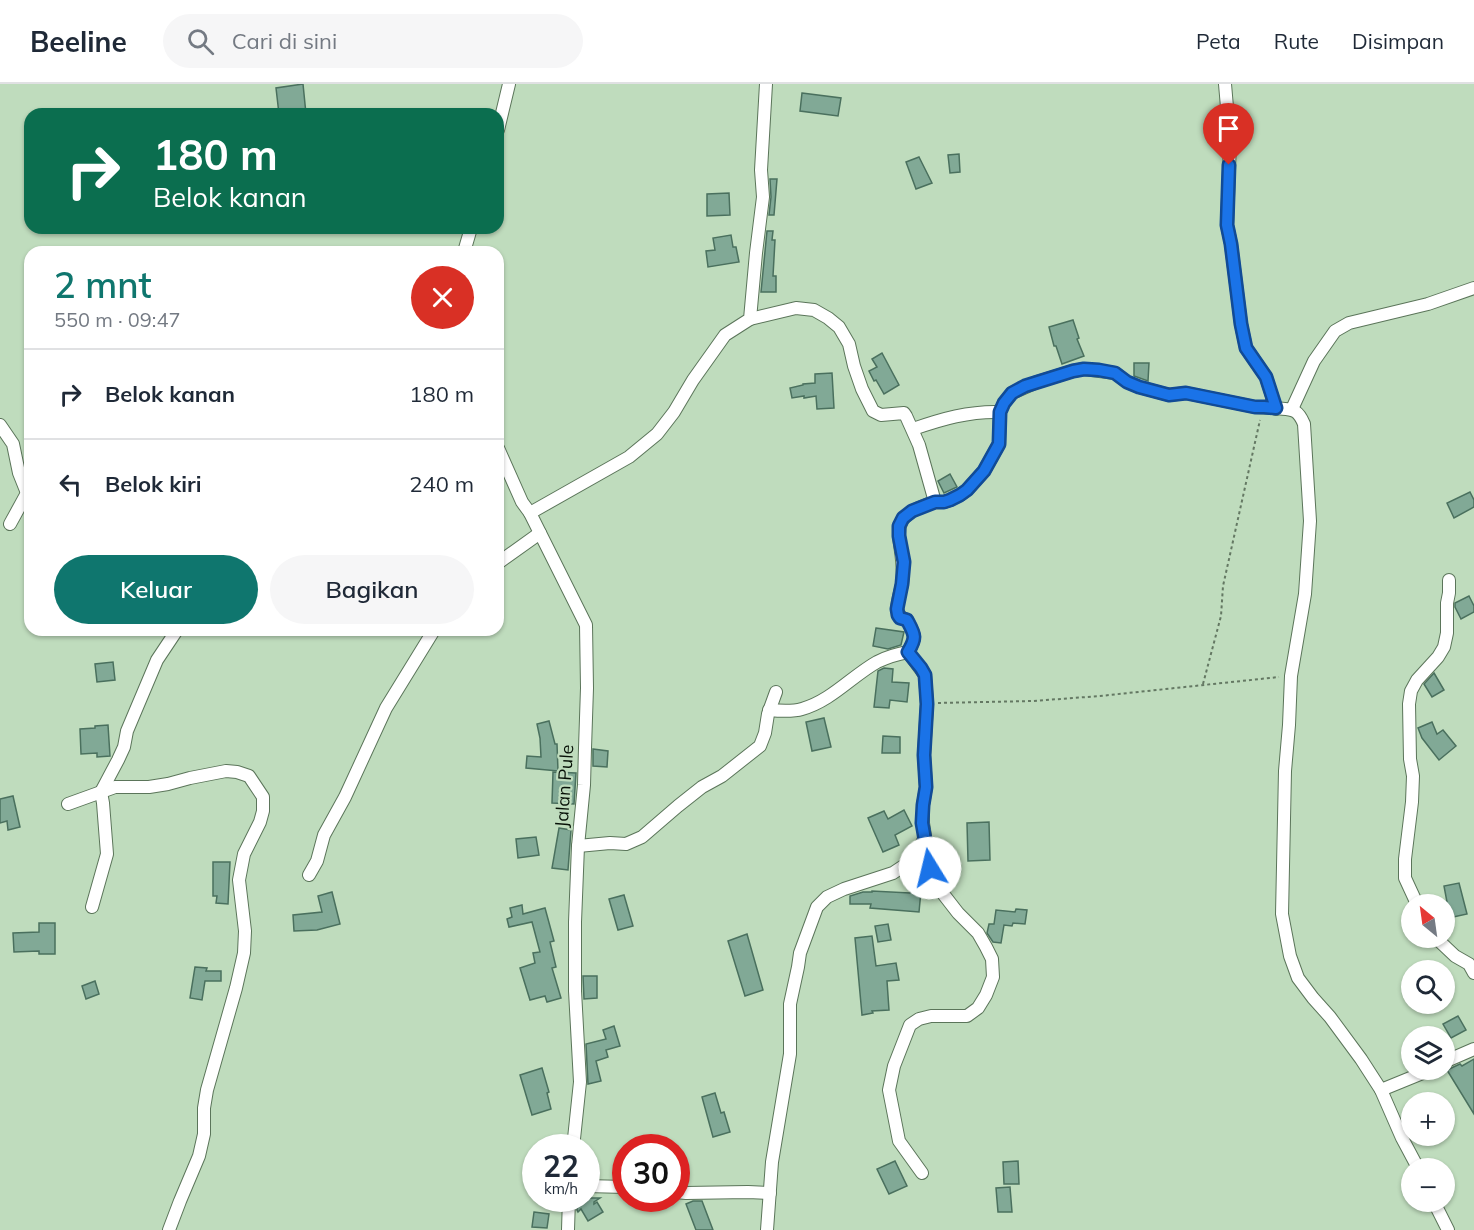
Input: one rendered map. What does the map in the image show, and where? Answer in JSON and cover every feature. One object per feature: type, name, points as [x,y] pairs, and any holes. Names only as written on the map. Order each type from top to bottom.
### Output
[{"type":"street","points":[[503,108],[509,84]]},
{"type":"street","points":[[750,319],[763,198],[760,170],[766,84]]},
{"type":"street","points":[[1226,84],[1230,142],[1227,225],[1246,348],[1266,377],[1270,408]]},
{"type":"street","points":[[1292,409],[1314,361],[1335,331],[1349,323],[1428,304],[1474,288]]},
{"type":"street","points":[[530,513],[629,457],[657,434],[725,335],[750,319],[796,308],[814,310],[839,327],[849,344],[862,389],[873,411],[880,415],[904,413],[913,429],[935,502]]},
{"type":"street","points":[[908,652],[915,638],[907,620],[900,618],[897,609],[904,562],[899,526],[903,518],[912,511],[960,495],[984,471],[999,444],[1000,412],[1012,393],[1037,382],[1084,369],[1115,373],[1139,387],[1169,395],[1186,393],[1255,407],[1292,409],[1301,418],[1304,424],[1310,521],[1305,594],[1291,676],[1285,771],[1282,914],[1290,956],[1298,978],[1385,1088],[1398,1130],[1413,1158]]},
{"type":"street","points":[[913,429],[968,413],[1000,412]]},
{"type":"street","points":[[0,425],[13,444],[19,473],[24,482]]},
{"type":"street","name":"Jalan Pule","points":[[504,462],[522,502],[530,513],[586,625],[587,688],[584,784],[578,846],[575,991],[580,1082],[574,1134]]},
{"type":"street","points":[[10,524],[24,500]]},
{"type":"street","points":[[504,559],[540,533]]},
{"type":"street","points":[[1412,894],[1405,878],[1413,776],[1410,759],[1409,704],[1411,691],[1417,680],[1444,647],[1447,633],[1449,580]]},
{"type":"street","points":[[92,907],[107,854],[101,792],[124,747],[127,731],[157,660],[173,636]]},
{"type":"street","points":[[309,875],[324,835],[345,797],[386,708],[430,636]]},
{"type":"street","points":[[908,652],[925,675],[926,787],[922,823],[930,868],[958,913],[978,933],[992,959],[993,977],[978,1008],[967,1016],[931,1016],[919,1019],[910,1025],[894,1065],[889,1090],[899,1141],[922,1173]]},
{"type":"street","points":[[769,710],[801,710],[817,703],[876,663],[892,655],[908,652]]},
{"type":"street","points":[[578,846],[626,844],[642,837],[678,806],[722,776],[760,746],[776,692]]},
{"type":"street","points":[[68,804],[115,787],[149,788],[226,771],[249,776],[263,797],[260,822],[244,854],[239,880],[245,931],[244,953],[207,1090],[204,1134],[199,1156],[169,1230]]},
{"type":"street","points":[[767,1230],[772,1162],[790,1054],[790,1004],[800,953],[817,907],[827,897],[893,873],[911,861],[925,837]]},
{"type":"street","points":[[1447,948],[1455,956],[1472,965]]},
{"type":"street","points":[[1455,1057],[1474,1049]]},
{"type":"street","points":[[1385,1088],[1407,1080]]},
{"type":"street","points":[[690,1194],[770,1193]]},
{"type":"street","points":[[568,1230],[569,1212]]},
{"type":"street","points":[[1439,1212],[1448,1230]]},
{"type":"path","points":[[1203,684],[1221,616],[1223,586],[1261,416],[1270,408]]},
{"type":"path","points":[[927,704],[1033,701],[1291,676]]},
{"type":"building","points":[[303,84],[305,108],[278,108],[276,88]]},
{"type":"building","points":[[802,93],[841,98],[838,116],[800,111]]},
{"type":"building","points":[[959,154],[960,172],[950,173],[948,155]]},
{"type":"building","points":[[919,157],[932,183],[916,189],[906,162]]},
{"type":"building","points":[[770,179],[777,179],[774,215],[769,215]]},
{"type":"building","points":[[729,193],[730,215],[707,216],[707,194]]},
{"type":"building","points":[[767,231],[773,231],[772,240],[775,240],[773,276],[776,276],[776,292],[761,292]]},
{"type":"building","points":[[731,235],[739,262],[708,267],[706,251],[715,250],[713,238]]},
{"type":"building","points":[[1073,320],[1084,356],[1062,364],[1049,327]]},
{"type":"building","points":[[882,353],[899,385],[884,394],[869,371],[877,367],[872,359]]},
{"type":"building","points":[[1134,363],[1149,363],[1148,381],[1134,376]]},
{"type":"building","points":[[832,373],[834,408],[817,409],[816,396],[792,398],[790,388],[815,383],[815,374]]},
{"type":"building","points":[[950,474],[957,487],[944,493],[938,481]]},
{"type":"building","points":[[1470,492],[1474,500],[1474,507],[1454,518],[1447,503]]},
{"type":"building","points":[[1469,596],[1474,612],[1461,619],[1455,603]]},
{"type":"building","points":[[876,628],[904,632],[901,645],[888,649],[873,646]]},
{"type":"building","points":[[113,662],[115,680],[97,682],[95,664]]},
{"type":"building","points":[[884,668],[893,669],[892,682],[909,683],[907,702],[890,700],[889,708],[874,707],[878,671]]},
{"type":"building","points":[[1434,673],[1444,690],[1432,697],[1424,684]]},
{"type":"building","points":[[824,718],[831,747],[812,751],[806,722]]},
{"type":"building","points":[[549,721],[555,744],[557,744],[558,771],[526,768],[527,756],[541,757],[537,724]]},
{"type":"building","points":[[1432,722],[1437,734],[1443,730],[1456,746],[1439,760],[1422,738],[1418,728]]},
{"type":"building","points":[[108,725],[110,756],[97,757],[97,753],[81,754],[80,729]]},
{"type":"building","points":[[883,736],[900,737],[900,753],[882,753]]},
{"type":"building","points":[[593,749],[608,751],[607,767],[593,766]]},
{"type":"building","points":[[553,772],[576,773],[574,804],[552,803]]},
{"type":"building","points":[[13,796],[20,827],[8,830],[7,821],[0,823],[0,799]]},
{"type":"building","points":[[904,810],[912,826],[895,835],[899,845],[883,852],[868,818],[884,811],[888,819]]},
{"type":"building","points":[[989,822],[990,860],[968,861],[967,823]]},
{"type":"building","points":[[559,828],[571,830],[568,870],[552,868]]},
{"type":"building","points":[[536,837],[539,855],[518,858],[516,839]]},
{"type":"building","points":[[213,862],[230,862],[228,904],[216,903],[217,896],[213,896]]},
{"type":"building","points":[[1459,883],[1467,914],[1455,917],[1455,894],[1446,894],[1444,886]]},
{"type":"building","points":[[911,890],[921,891],[919,912],[870,908],[871,904],[850,904],[850,896],[863,892],[910,893]]},
{"type":"building","points":[[332,892],[340,924],[317,930],[294,931],[293,915],[322,912],[318,896]]},
{"type":"building","points":[[624,895],[633,926],[618,930],[609,899]]},
{"type":"building","points":[[522,905],[523,914],[545,908],[554,941],[550,942],[556,967],[552,968],[561,998],[547,1002],[545,996],[530,1000],[520,968],[535,963],[533,953],[540,952],[532,922],[509,927],[507,919],[512,917],[510,908]]},
{"type":"building","points":[[1016,909],[1027,910],[1025,924],[1004,925],[1001,943],[993,942],[987,933],[989,924],[994,924],[996,910],[1015,912]]},
{"type":"building","points":[[39,923],[55,923],[55,954],[39,954],[39,951],[14,952],[13,933],[39,932]]},
{"type":"building","points":[[888,924],[891,940],[878,942],[875,926]]},
{"type":"building","points":[[747,934],[763,990],[745,996],[728,941]]},
{"type":"building","points":[[872,936],[876,966],[896,963],[899,980],[887,981],[889,1010],[872,1011],[873,1013],[862,1015],[855,938]]},
{"type":"building","points":[[195,967],[207,968],[206,971],[221,971],[221,981],[205,981],[202,1000],[190,998]]},
{"type":"building","points":[[583,976],[597,976],[597,998],[584,999]]},
{"type":"building","points":[[95,981],[99,994],[86,999],[82,986]]},
{"type":"building","points":[[1458,1016],[1466,1030],[1455,1036],[1455,1026],[1443,1024]]},
{"type":"building","points":[[614,1026],[620,1046],[606,1050],[608,1057],[596,1061],[601,1081],[588,1084],[586,1044],[606,1039],[603,1030]]},
{"type":"building","points":[[1474,1059],[1474,1114],[1453,1080],[1455,1080],[1455,1066],[1460,1064],[1462,1066]]},
{"type":"building","points":[[542,1068],[551,1109],[532,1115],[520,1075]]},
{"type":"building","points":[[715,1093],[730,1132],[713,1137],[702,1097]]},
{"type":"building","points":[[895,1161],[907,1186],[889,1194],[877,1169]]},
{"type":"building","points":[[1018,1161],[1019,1184],[1004,1184],[1003,1162]]},
{"type":"building","points":[[1010,1187],[1012,1212],[998,1212],[996,1188]]},
{"type":"building","points":[[702,1201],[713,1230],[696,1230],[689,1212],[690,1202]]},
{"type":"building","points":[[600,1207],[603,1212],[588,1221],[583,1212],[600,1212]]},
{"type":"building","points":[[534,1212],[549,1214],[547,1228],[532,1227]]},
{"type":"route","points":[[930,868],[922,823],[926,787],[925,675],[908,652],[915,638],[913,631],[907,620],[898,615],[904,562],[899,526],[903,518],[912,511],[924,505],[950,500],[967,490],[984,471],[999,444],[1000,412],[1004,403],[1012,393],[1037,382],[1073,371],[1099,370],[1115,373],[1139,387],[1169,395],[1186,393],[1255,407],[1276,408],[1266,377],[1246,348],[1241,324],[1227,225],[1229,165]]}]
